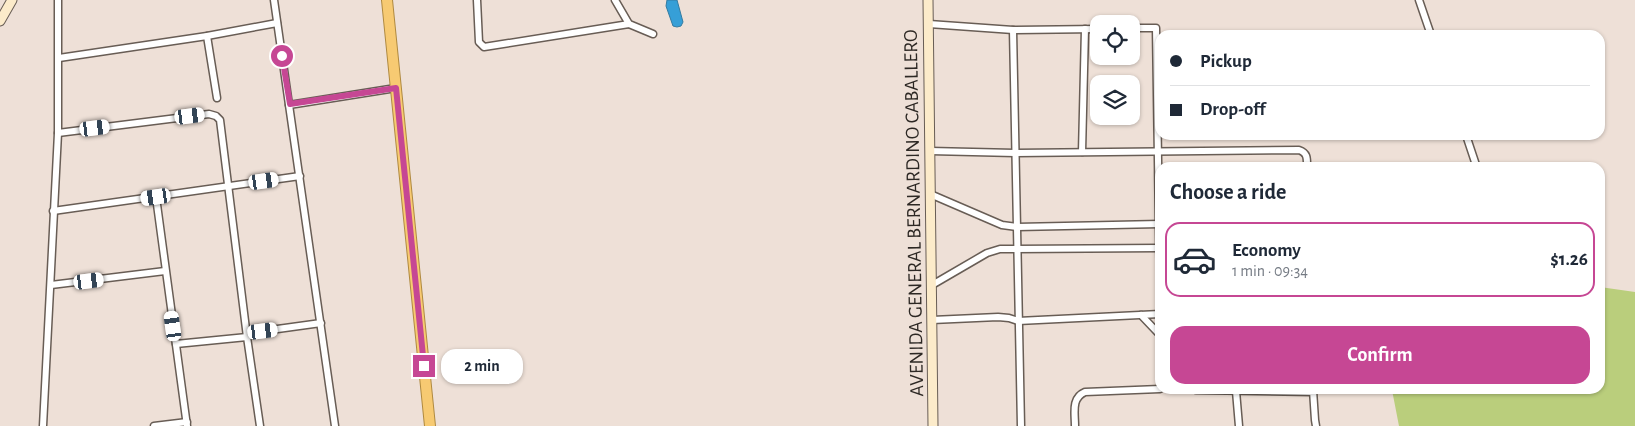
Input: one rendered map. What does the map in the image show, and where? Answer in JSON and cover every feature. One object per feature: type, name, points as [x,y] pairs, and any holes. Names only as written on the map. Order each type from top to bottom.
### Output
[{"type":"highway","points":[[387,0],[430,426]]},
{"type":"main road","points":[[0,21],[12,0]]},
{"type":"main road","name":"AVENIDA GENERAL BERNARDINO CABALLERO","points":[[928,0],[933,426]]},
{"type":"street","points":[[43,426],[58,133],[58,0]]},
{"type":"street","points":[[274,0],[335,426]]},
{"type":"street","points":[[477,0],[479,42],[484,47],[628,24],[653,34]]},
{"type":"street","points":[[615,0],[628,24]]},
{"type":"street","points":[[1419,0],[1429,30]]},
{"type":"street","points":[[59,58],[207,36],[277,23]]},
{"type":"street","points":[[929,24],[1013,30],[1090,29]]},
{"type":"street","points":[[1140,28],[1156,28],[1156,30]]},
{"type":"street","points":[[1082,152],[1085,29]]},
{"type":"street","points":[[1013,30],[1021,426]]},
{"type":"street","points":[[207,36],[217,98]]},
{"type":"street","points":[[290,104],[396,88]]},
{"type":"street","points":[[58,133],[209,114],[216,116],[220,120],[260,426]]},
{"type":"street","points":[[1158,140],[1158,162]]},
{"type":"street","points":[[1468,140],[1476,162]]},
{"type":"street","points":[[930,151],[1015,153],[1299,150],[1307,156],[1307,162]]},
{"type":"street","points":[[53,211],[300,176]]},
{"type":"street","points":[[930,194],[1002,225],[1017,227],[1155,224]]},
{"type":"street","points":[[154,426],[187,424],[156,197]]},
{"type":"street","points":[[932,285],[987,253],[1000,248],[1155,248]]},
{"type":"street","points":[[51,285],[165,271]]},
{"type":"street","points":[[932,320],[998,317],[1018,321],[1155,314]]},
{"type":"street","points":[[1141,315],[1155,330]]},
{"type":"street","points":[[176,344],[247,337],[263,331],[321,323]]},
{"type":"street","points":[[1075,426],[1074,407],[1078,396],[1082,393],[1155,389]]},
{"type":"street","points":[[1236,394],[1239,426]]},
{"type":"street","points":[[1313,394],[1316,426]]},
{"type":"green space","points":[[1605,288],[1635,292],[1635,426],[1399,426],[1393,394],[1605,394]]},
{"type":"water","points":[[667,0],[677,0],[683,22],[681,26],[673,26],[666,6]]},
{"type":"route","points":[[282,56],[290,104],[396,88],[424,366]]}]
